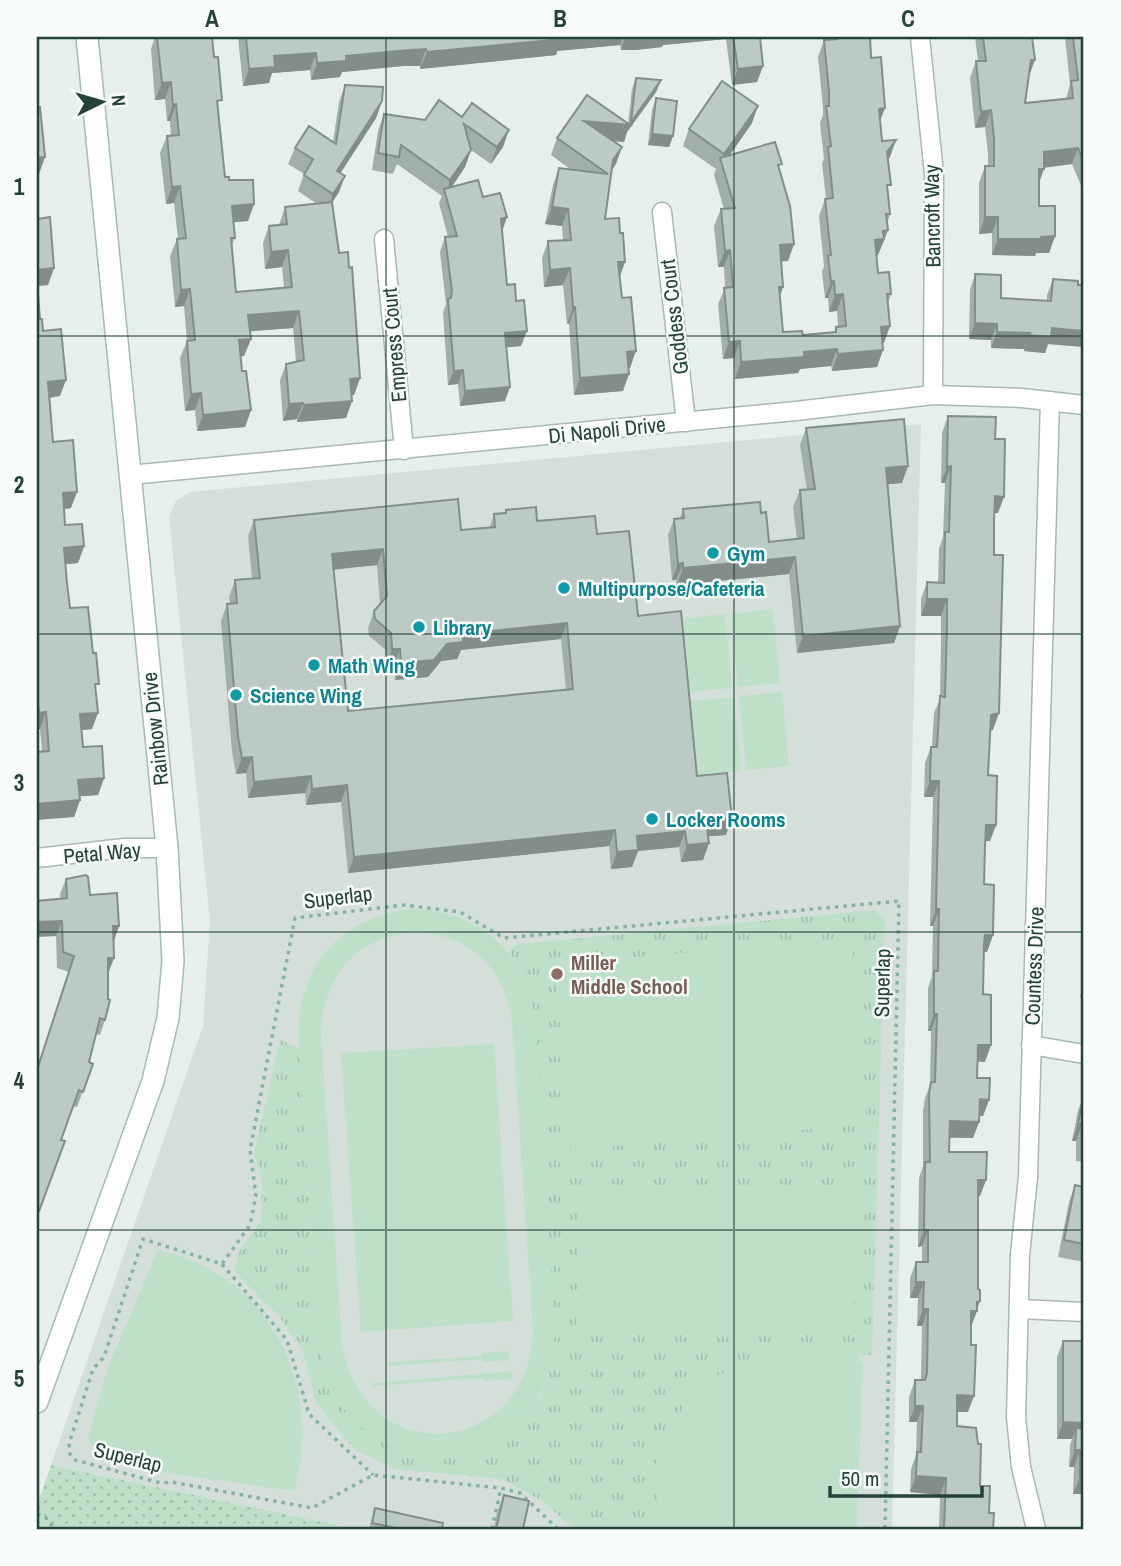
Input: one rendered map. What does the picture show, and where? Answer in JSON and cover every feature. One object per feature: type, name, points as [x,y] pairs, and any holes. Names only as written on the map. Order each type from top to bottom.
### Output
[{"type":"street","name":"Rainbow Drive","points":[[37,1402],[153,1081],[168,1018],[173,961],[167,849],[87,37]]},
{"type":"street","name":"Bancroft Way","points":[[920,37],[933,174],[933,395]]},
{"type":"street","name":"Goddess Court","points":[[662,212],[686,422]]},
{"type":"street","name":"Empress Court","points":[[384,239],[404,450]]},
{"type":"street","name":"Di Napoli Drive","points":[[130,475],[686,422],[933,395],[1022,398],[1084,405]]},
{"type":"street","name":"Countess Drive","points":[[1036,1529],[1021,1467],[1016,1417],[1020,1255],[1028,1177],[1050,401]]},
{"type":"street","name":"Petal Way","points":[[37,858],[124,848],[167,849]]},
{"type":"street","points":[[1031,1045],[1084,1054]]},
{"type":"street","points":[[1019,1309],[1084,1312]]},
{"type":"path","name":"Superlap","points":[[373,1475],[312,1508],[172,1482],[161,1483],[72,1458],[68,1448],[93,1370],[104,1357],[143,1239],[222,1264],[250,1226],[256,1196],[250,1150],[295,918],[404,905],[460,912],[504,938],[899,901],[885,1529]]},
{"type":"path","points":[[222,1264],[287,1339],[309,1414],[373,1475],[501,1488],[520,1493],[558,1529]]},
{"type":"path","points":[[492,1529],[501,1488]]},
{"type":"path","points":[[37,1514],[48,1519],[54,1529]]},
{"type":"shaded area","name":"Miller Middle School","points":[[921,424],[892,1529],[356,1529],[51,1465],[203,1026],[210,922],[169,516],[176,501],[190,492]]},
{"type":"green space","points":[[773,609],[780,683],[738,687],[731,614]]},
{"type":"green space","points":[[725,614],[732,688],[690,692],[683,619]]},
{"type":"green space","points":[[782,692],[789,766],[746,770],[739,696]]},
{"type":"green space","points":[[734,697],[741,771],[698,775],[691,701]]},
{"type":"green space","points":[[408,909],[433,911],[476,925],[493,937],[520,971],[535,1017],[555,1331],[545,1383],[521,1422],[486,1446],[446,1456],[404,1451],[366,1432],[336,1397],[319,1347],[298,1033],[301,1008],[316,966],[328,949],[362,923]],"holes":[[[410,932],[449,938],[479,955],[491,967],[507,1000],[512,1020],[533,1331],[524,1374],[504,1406],[476,1425],[443,1434],[410,1430],[380,1413],[356,1385],[342,1344],[321,1033],[328,994],[345,964],[372,944],[390,937]]]},
{"type":"green space","points":[[874,910],[885,920],[872,1355],[859,1355],[853,1420],[710,1529],[575,1529],[542,1501],[502,1479],[394,1469],[354,1449],[316,1403],[303,1351],[278,1315],[233,1270],[241,1248],[261,1222],[262,1181],[254,1153],[280,1040],[299,1048],[319,1347],[323,1369],[400,1451],[527,1416],[540,1397],[549,1376],[523,974],[511,955],[510,948],[518,944]]},
{"type":"green space","points":[[851,938],[867,1124],[571,1150],[555,964]]},
{"type":"green space","points":[[494,1044],[513,1321],[361,1332],[341,1053]]},
{"type":"green space","points":[[857,1185],[853,1324],[576,1335],[579,1194]]},
{"type":"green space","points":[[158,1250],[197,1263],[230,1282],[258,1308],[279,1339],[294,1374],[301,1412],[302,1451],[294,1491],[166,1473],[98,1455],[88,1437],[107,1370]]},
{"type":"green space","points":[[806,1346],[863,1362],[857,1525],[853,1529],[662,1529],[652,1472],[695,1383]]},
{"type":"green space","points":[[509,1351],[510,1360],[483,1362],[483,1359],[389,1366],[389,1362],[482,1356],[483,1353]]},
{"type":"green space","points":[[512,1371],[513,1379],[484,1381],[483,1378],[372,1386],[372,1383]]},
{"type":"green space","points":[[51,1465],[356,1529],[37,1529],[37,1505]]},
{"type":"building","points":[[157,37],[212,37],[214,57],[218,57],[222,100],[217,101],[225,177],[229,177],[229,180],[253,180],[254,204],[232,206],[235,238],[231,238],[236,292],[292,287],[288,250],[271,252],[269,226],[287,224],[285,207],[332,202],[339,253],[348,252],[349,268],[352,267],[360,378],[350,379],[352,401],[289,404],[286,364],[304,360],[299,311],[248,315],[251,339],[239,340],[242,371],[246,371],[251,410],[203,415],[201,393],[191,394],[187,341],[195,340],[190,289],[181,290],[177,239],[186,238],[180,186],[172,187],[167,136],[179,135],[171,82],[162,83]]},
{"type":"building","points":[[246,37],[562,39],[427,52],[426,49],[346,56],[346,61],[317,63],[316,53],[274,56],[275,67],[249,69]]},
{"type":"building","points":[[733,37],[760,37],[763,66],[738,69]]},
{"type":"building","points":[[837,37],[870,37],[871,58],[881,57],[885,108],[879,109],[882,141],[896,140],[887,152],[891,185],[887,185],[890,214],[886,214],[888,230],[883,231],[884,239],[875,240],[878,273],[889,272],[891,294],[887,294],[890,326],[881,327],[883,350],[838,354],[837,349],[804,352],[804,357],[741,362],[740,341],[729,342],[724,288],[733,287],[730,250],[725,251],[721,209],[735,208],[720,158],[775,142],[782,164],[778,165],[790,206],[794,244],[780,245],[783,287],[779,287],[783,332],[802,331],[803,335],[836,332],[836,327],[846,326],[843,294],[835,295],[834,281],[831,282],[825,199],[833,198],[824,40]]},
{"type":"building","points":[[983,37],[1032,37],[1035,60],[1031,60],[1025,103],[1073,98],[1071,81],[1078,80],[1073,37],[1084,37],[1084,163],[1078,148],[1044,152],[1044,169],[1039,169],[1039,206],[1055,206],[1055,236],[1041,239],[998,239],[998,217],[985,217],[985,166],[994,166],[994,138],[991,110],[981,112],[976,61],[986,61]]},
{"type":"building","points":[[636,78],[661,80],[631,122]]},
{"type":"building","points":[[722,81],[758,106],[724,154],[689,129]]},
{"type":"building","points":[[345,85],[383,87],[382,101],[337,171],[345,176],[333,194],[304,175],[313,159],[295,148],[309,126],[336,144]]},
{"type":"building","points":[[587,95],[630,125],[584,121],[622,147],[613,160],[605,219],[619,218],[620,233],[623,233],[625,262],[618,262],[622,298],[631,297],[636,351],[627,352],[629,374],[580,378],[570,268],[550,270],[548,241],[571,240],[568,209],[552,207],[559,168],[608,174],[557,138]]},
{"type":"building","points":[[656,98],[677,101],[673,136],[652,134]]},
{"type":"building","points":[[439,100],[462,117],[472,103],[509,130],[497,147],[464,124],[471,150],[450,180],[401,145],[399,157],[378,153],[384,114],[425,120]]},
{"type":"building","points":[[37,107],[40,107],[45,157],[37,158]]},
{"type":"building","points":[[478,180],[483,197],[500,193],[507,217],[501,219],[507,285],[515,284],[516,301],[524,300],[527,331],[505,333],[510,387],[465,391],[463,370],[454,371],[448,299],[451,298],[452,291],[445,237],[457,236],[444,189]]},
{"type":"building","points":[[50,217],[54,268],[37,270],[37,219]]},
{"type":"building","points":[[975,274],[1001,275],[1001,298],[1051,301],[1053,279],[1078,281],[1078,285],[1084,285],[1084,331],[1052,328],[1051,337],[997,332],[997,324],[975,323]]},
{"type":"building","points":[[37,283],[43,331],[61,329],[66,380],[48,382],[53,442],[73,440],[77,492],[63,493],[65,525],[82,524],[84,546],[64,548],[67,583],[70,608],[88,607],[99,684],[95,684],[98,713],[80,714],[83,747],[102,746],[104,778],[78,780],[80,800],[37,804],[37,752],[49,751],[46,712],[39,713],[37,691]]},
{"type":"building","points":[[948,416],[996,417],[995,439],[1005,439],[1004,497],[995,496],[994,521],[994,555],[1003,555],[999,713],[991,715],[988,775],[997,776],[996,825],[986,825],[984,884],[994,885],[993,935],[985,935],[984,944],[983,994],[991,995],[991,1045],[978,1045],[977,1078],[990,1078],[989,1100],[980,1099],[979,1122],[950,1121],[949,1152],[987,1152],[986,1180],[978,1180],[980,1301],[977,1302],[977,1311],[971,1311],[971,1345],[976,1345],[974,1396],[957,1395],[957,1426],[976,1428],[978,1444],[981,1444],[980,1486],[990,1486],[989,1513],[994,1513],[993,1529],[944,1529],[946,1478],[916,1476],[917,1452],[921,1452],[923,1406],[915,1406],[915,1380],[925,1380],[927,1373],[928,1309],[923,1309],[924,1282],[916,1282],[916,1262],[928,1262],[928,1230],[924,1230],[925,1162],[930,1162],[929,1094],[931,1082],[935,1082],[937,1014],[934,1014],[934,971],[938,971],[939,909],[936,909],[939,781],[930,781],[931,747],[937,747],[940,696],[945,697],[947,626],[947,599],[927,599],[927,582],[944,583],[951,466],[947,467]]},
{"type":"building","points":[[904,419],[908,466],[886,468],[900,626],[803,636],[795,557],[683,568],[683,563],[678,564],[674,519],[684,518],[683,509],[760,502],[761,513],[766,512],[769,542],[804,538],[800,490],[815,489],[806,428]]},
{"type":"building","points":[[458,499],[461,530],[495,527],[494,514],[536,507],[537,521],[595,516],[597,534],[629,531],[638,616],[681,611],[697,776],[727,773],[732,818],[706,821],[709,843],[687,845],[685,831],[637,836],[638,850],[617,852],[615,830],[354,857],[347,785],[312,789],[311,776],[254,782],[252,757],[242,758],[227,604],[237,603],[235,580],[260,578],[254,520]],"holes":[[[383,549],[387,596],[374,611],[375,619],[391,633],[392,649],[400,649],[401,663],[434,660],[447,644],[463,642],[463,634],[567,623],[573,689],[348,711],[332,554]]]},
{"type":"building","points":[[86,875],[90,895],[117,893],[119,926],[113,926],[114,958],[108,958],[110,1000],[105,1020],[100,1018],[89,1062],[93,1064],[83,1092],[79,1090],[61,1140],[65,1141],[39,1211],[37,1070],[74,956],[63,952],[62,921],[37,922],[37,901],[67,898],[66,879]]},
{"type":"building","points":[[1084,1094],[1082,1144],[1082,1124],[1078,1124]]},
{"type":"building","points":[[1075,1185],[1084,1187],[1084,1244],[1064,1240]]},
{"type":"building","points":[[1063,1341],[1084,1341],[1084,1423],[1063,1422]]},
{"type":"building","points":[[1076,1428],[1084,1429],[1084,1477],[1080,1477],[1080,1450],[1075,1450]]},
{"type":"building","points":[[504,1495],[529,1501],[523,1529],[496,1529]]},
{"type":"building","points":[[375,1508],[443,1523],[442,1529],[401,1529],[372,1523]]},
{"type":"place","name":"Gym","points":[[713,553]]},
{"type":"place","name":"Multipurpose/Cafeteria","points":[[564,588]]},
{"type":"place","name":"Library","points":[[419,627]]},
{"type":"place","name":"Math Wing","points":[[314,665]]},
{"type":"place","name":"Science Wing","points":[[236,695]]},
{"type":"place","name":"Locker Rooms","points":[[652,819]]},
{"type":"place","name":"Miller Middle School","points":[[557,974]]}]
